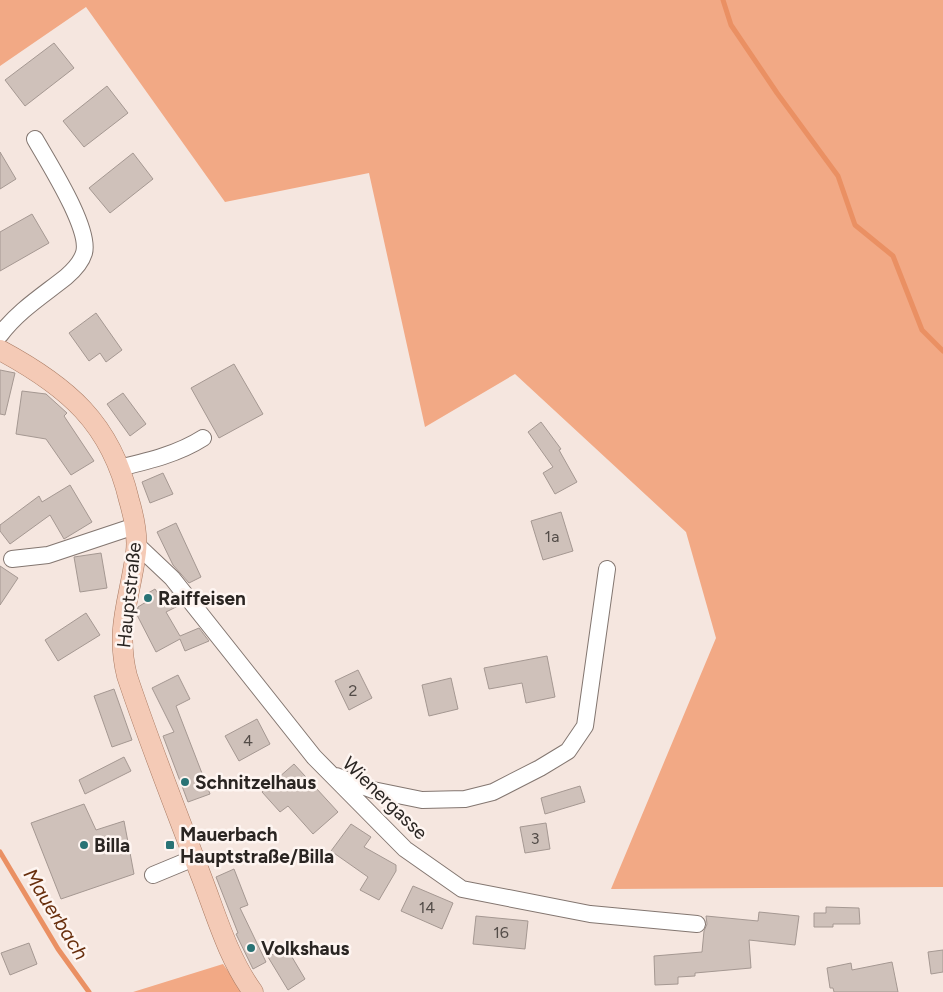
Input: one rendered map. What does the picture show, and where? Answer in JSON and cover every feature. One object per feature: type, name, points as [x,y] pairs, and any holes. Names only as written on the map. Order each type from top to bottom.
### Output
[{"type":"main road","name":"Hauptstraße","points":[[0,350],[56,384],[80,406],[106,441],[119,468],[127,492],[136,535],[122,630],[124,660],[132,692],[233,957],[253,992]]},
{"type":"street","points":[[0,335],[21,310],[67,276],[79,264],[84,252],[85,240],[79,222],[64,190],[35,139]]},
{"type":"street","points":[[119,468],[161,457],[192,445],[203,438]]},
{"type":"street","points":[[12,559],[48,555],[136,535]]},
{"type":"street","name":"Wienergasse","points":[[136,535],[314,757],[406,849],[462,889],[590,914],[697,924]]},
{"type":"street","points":[[332,774],[373,790],[422,800],[465,799],[493,792],[568,751],[585,726],[607,569]]},
{"type":"street","points":[[152,875],[194,858]]},
{"type":"shaded area","points":[[0,0],[943,0],[943,887],[611,889],[716,638],[686,532],[515,374],[425,427],[369,173],[225,202],[86,7],[0,66]]},
{"type":"shaded area","points":[[223,964],[243,992],[133,992]]},
{"type":"building","points":[[54,43],[74,68],[25,106],[5,80]]},
{"type":"building","points":[[107,86],[128,113],[84,147],[63,121]]},
{"type":"building","points":[[0,152],[16,179],[0,189]]},
{"type":"building","points":[[133,153],[153,179],[110,213],[89,188]]},
{"type":"building","points":[[32,214],[49,243],[0,271],[0,232]]},
{"type":"building","points":[[96,313],[122,350],[106,362],[100,353],[89,361],[69,333]]},
{"type":"building","points":[[234,364],[263,414],[219,438],[191,388]]},
{"type":"building","points":[[0,370],[15,373],[5,415],[0,414]]},
{"type":"building","points":[[22,391],[46,394],[67,413],[64,416],[94,461],[71,475],[46,439],[16,434]]},
{"type":"building","points":[[123,393],[146,424],[130,436],[107,404]]},
{"type":"building","points":[[541,422],[561,449],[559,450],[577,482],[555,494],[543,473],[553,467],[528,432]]},
{"type":"building","points":[[163,473],[173,494],[150,503],[142,482]]},
{"type":"building","points":[[70,485],[92,522],[64,539],[50,515],[10,544],[0,531],[0,525],[39,496],[42,502]]},
{"type":"building","points":[[561,512],[573,551],[543,560],[531,521]]},
{"type":"building","points":[[176,523],[201,577],[189,583],[173,565],[157,532]]},
{"type":"building","points":[[101,553],[107,588],[80,592],[74,557]]},
{"type":"building","points":[[0,566],[18,578],[0,605]]},
{"type":"building","points":[[155,589],[159,595],[169,590],[180,605],[166,612],[180,636],[199,628],[209,641],[185,651],[180,639],[156,652],[137,615],[138,607],[146,602],[143,596]]},
{"type":"building","points":[[86,613],[100,635],[58,661],[45,640]]},
{"type":"building","points":[[547,656],[555,697],[526,703],[522,683],[489,689],[484,668]]},
{"type":"building","points":[[358,670],[372,698],[349,710],[335,681]]},
{"type":"building","points":[[178,675],[190,699],[176,706],[210,794],[188,802],[163,736],[174,732],[152,688]]},
{"type":"building","points":[[451,678],[458,709],[429,716],[422,685]]},
{"type":"building","points":[[114,689],[132,740],[112,747],[94,696]]},
{"type":"building","points":[[257,719],[270,744],[239,761],[225,736]]},
{"type":"building","points":[[124,757],[131,771],[85,794],[79,780]]},
{"type":"building","points":[[294,764],[338,812],[313,834],[288,806],[280,812],[262,792]]},
{"type":"building","points":[[580,786],[585,802],[545,814],[541,798]]},
{"type":"building","name":"Billa","points":[[84,804],[96,830],[124,821],[134,874],[61,899],[31,823]]},
{"type":"building","points":[[546,823],[550,849],[525,853],[520,827]]},
{"type":"building","points":[[351,824],[371,837],[364,847],[396,865],[396,871],[379,900],[360,890],[368,877],[331,851]]},
{"type":"building","points":[[234,869],[248,905],[240,908],[266,962],[253,969],[236,934],[238,933],[216,877]]},
{"type":"building","points":[[413,886],[453,903],[442,929],[401,911]]},
{"type":"building","points":[[826,907],[859,908],[860,924],[833,924],[833,927],[814,927],[814,913],[826,913]]},
{"type":"building","points":[[759,912],[799,916],[795,945],[749,940],[751,968],[695,973],[695,976],[678,977],[678,984],[655,985],[654,956],[702,952],[704,931],[707,924],[706,916],[758,921]]},
{"type":"building","points":[[476,916],[528,921],[525,949],[473,944]]},
{"type":"building","points":[[29,943],[37,964],[10,975],[1,953]]},
{"type":"building","points":[[286,947],[305,979],[288,990],[268,957]]},
{"type":"building","points":[[943,950],[943,972],[931,974],[928,952]]},
{"type":"building","points":[[892,962],[898,992],[834,992],[833,988],[830,988],[827,968],[851,963],[852,970]]},
{"type":"waterway","points":[[723,0],[731,25],[777,93],[838,176],[855,225],[893,256],[922,330],[943,351]]},
{"type":"waterway","name":"Mauerbach","points":[[0,852],[58,949],[89,992]]},
{"type":"place","name":"Raiffeisen","points":[[148,598]]},
{"type":"place","name":"Schnitzelhaus","points":[[185,782]]},
{"type":"place","name":"Billa","points":[[84,845]]},
{"type":"place","name":"Mauerbach Hauptstraße/Billa","points":[[170,845]]},
{"type":"place","name":"Volkshaus","points":[[251,948]]}]
